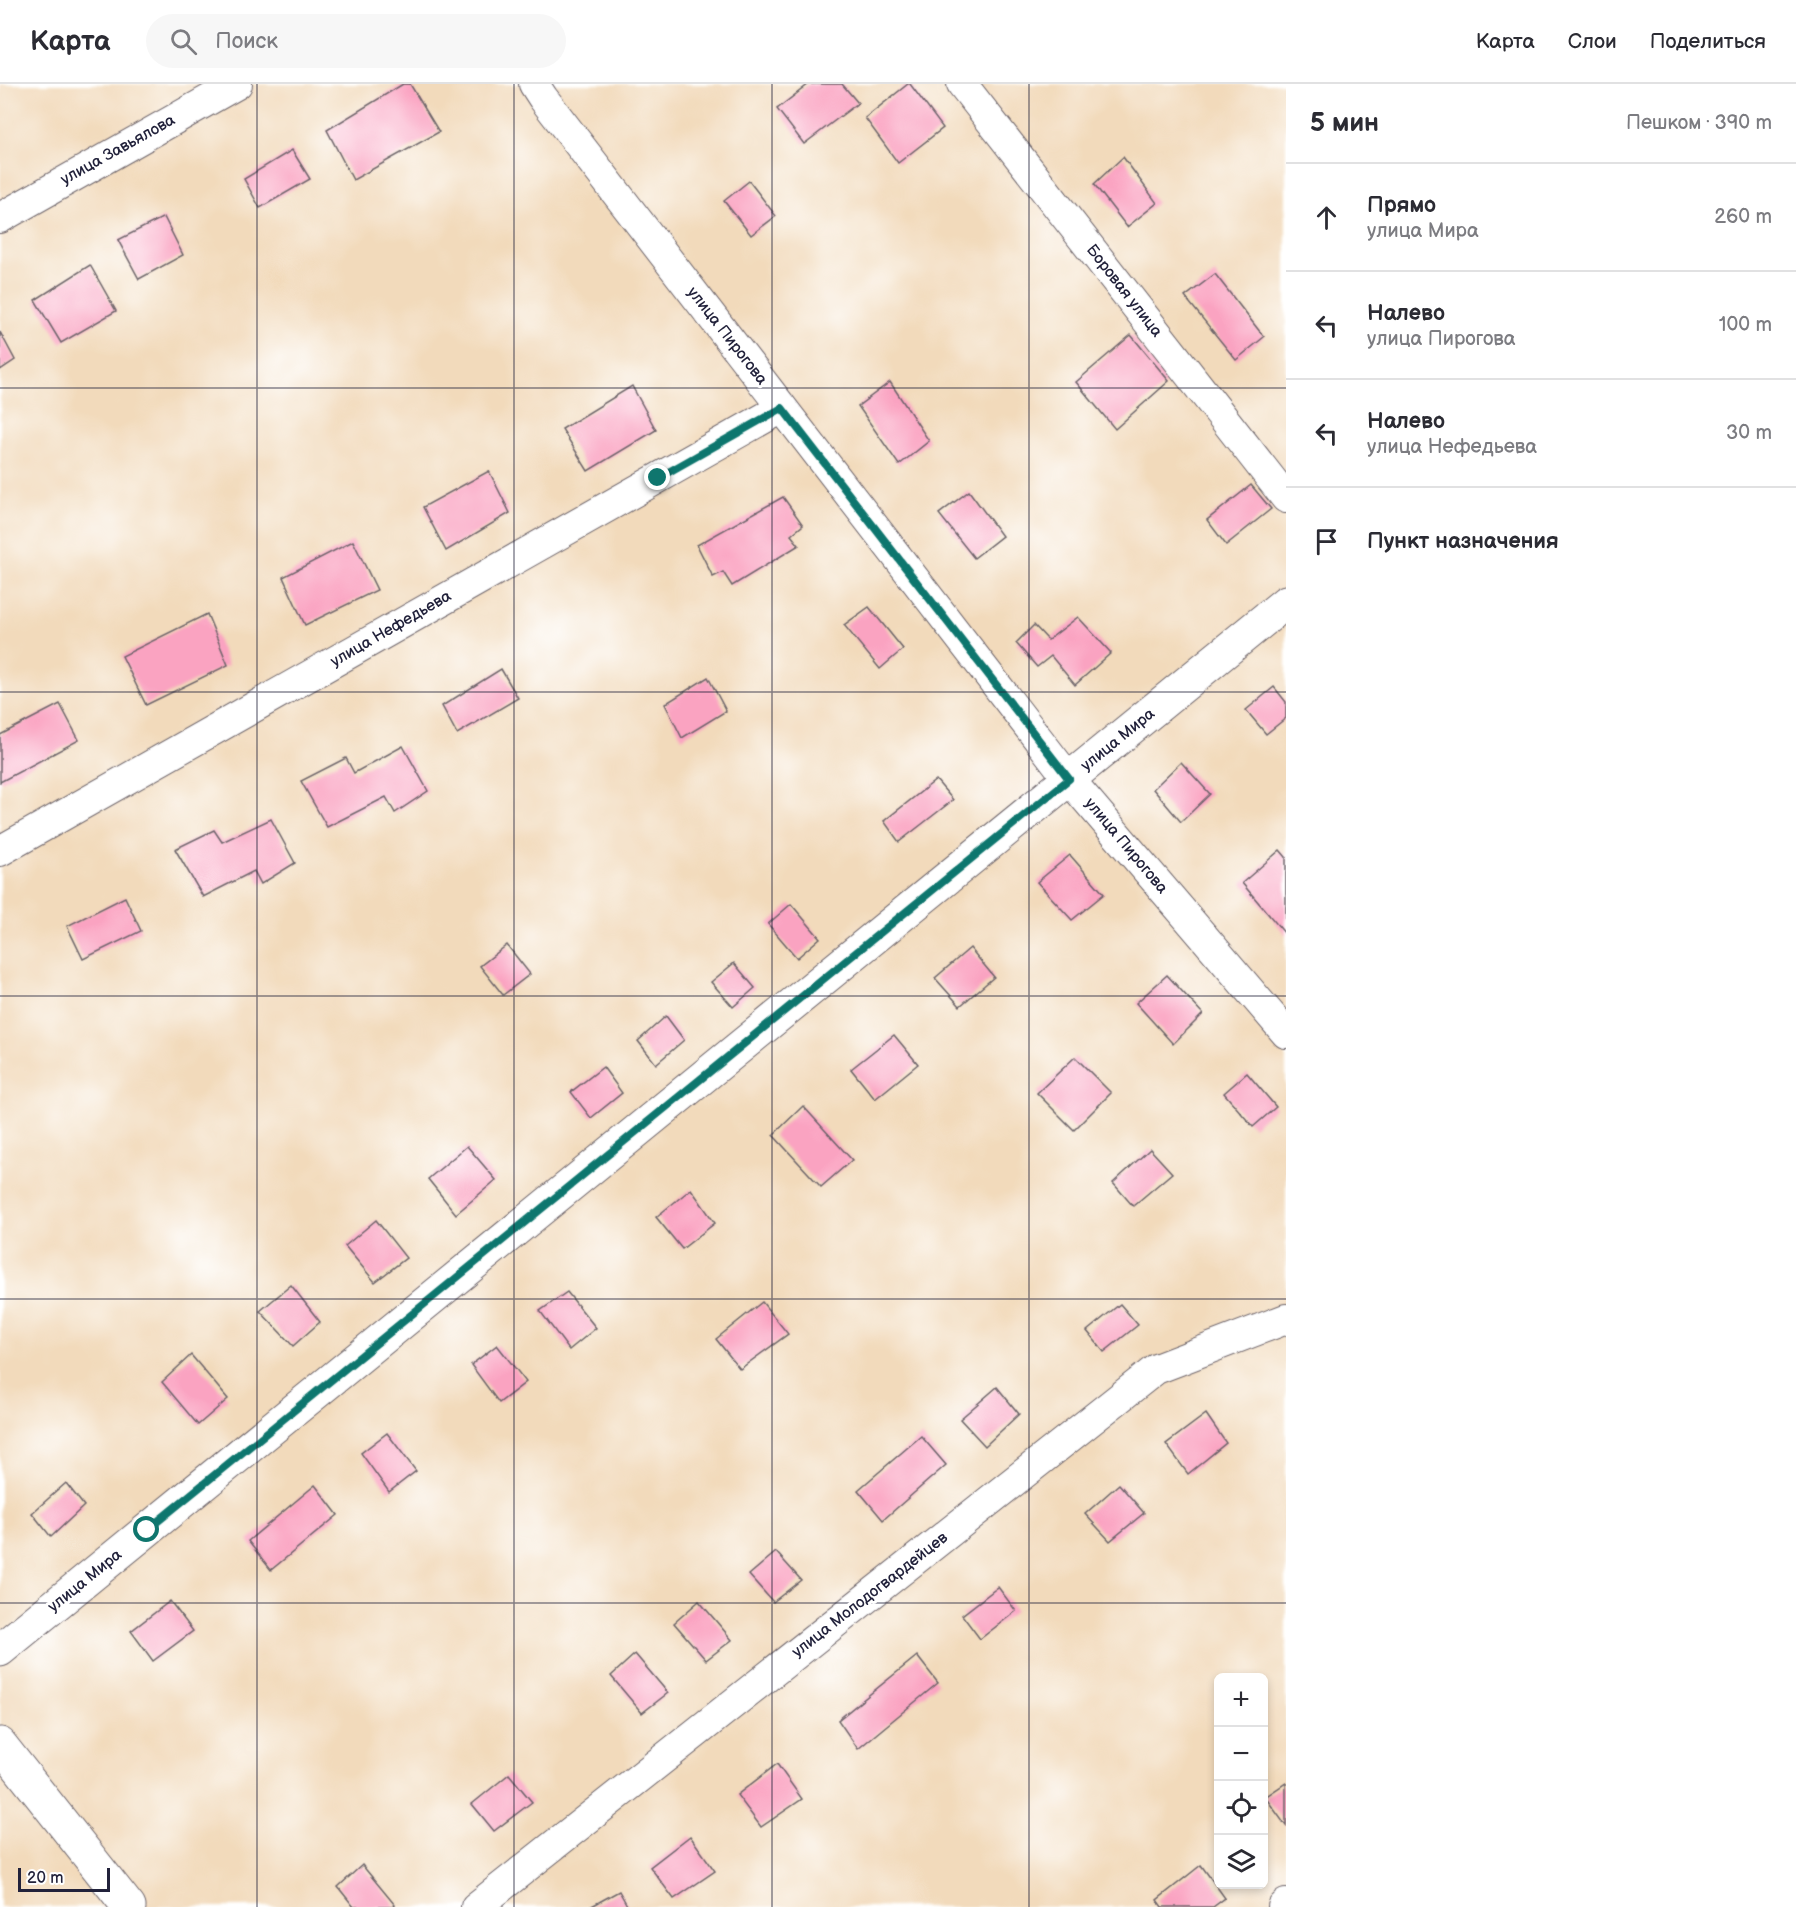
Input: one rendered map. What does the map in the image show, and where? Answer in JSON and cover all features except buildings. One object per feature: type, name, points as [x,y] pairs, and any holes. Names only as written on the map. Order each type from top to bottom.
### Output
[{"type":"street","name":"улица Завьялова","points":[[0,218],[237,84]]},
{"type":"street","name":"улица Пирогова","points":[[534,84],[1069,779],[1286,1033]]},
{"type":"street","name":"Боровая улица","points":[[962,84],[1286,498]]},
{"type":"street","name":"улица Нефедьева","points":[[0,851],[782,408]]},
{"type":"street","name":"улица Мира","points":[[0,1650],[1286,602]]},
{"type":"street","name":"улица Молодогвардейцев","points":[[476,1907],[1156,1369],[1286,1319]]},
{"type":"street","points":[[0,1744],[129,1907]]},
{"type":"route","points":[[147,1530],[1069,779],[782,408],[658,478]]}]
